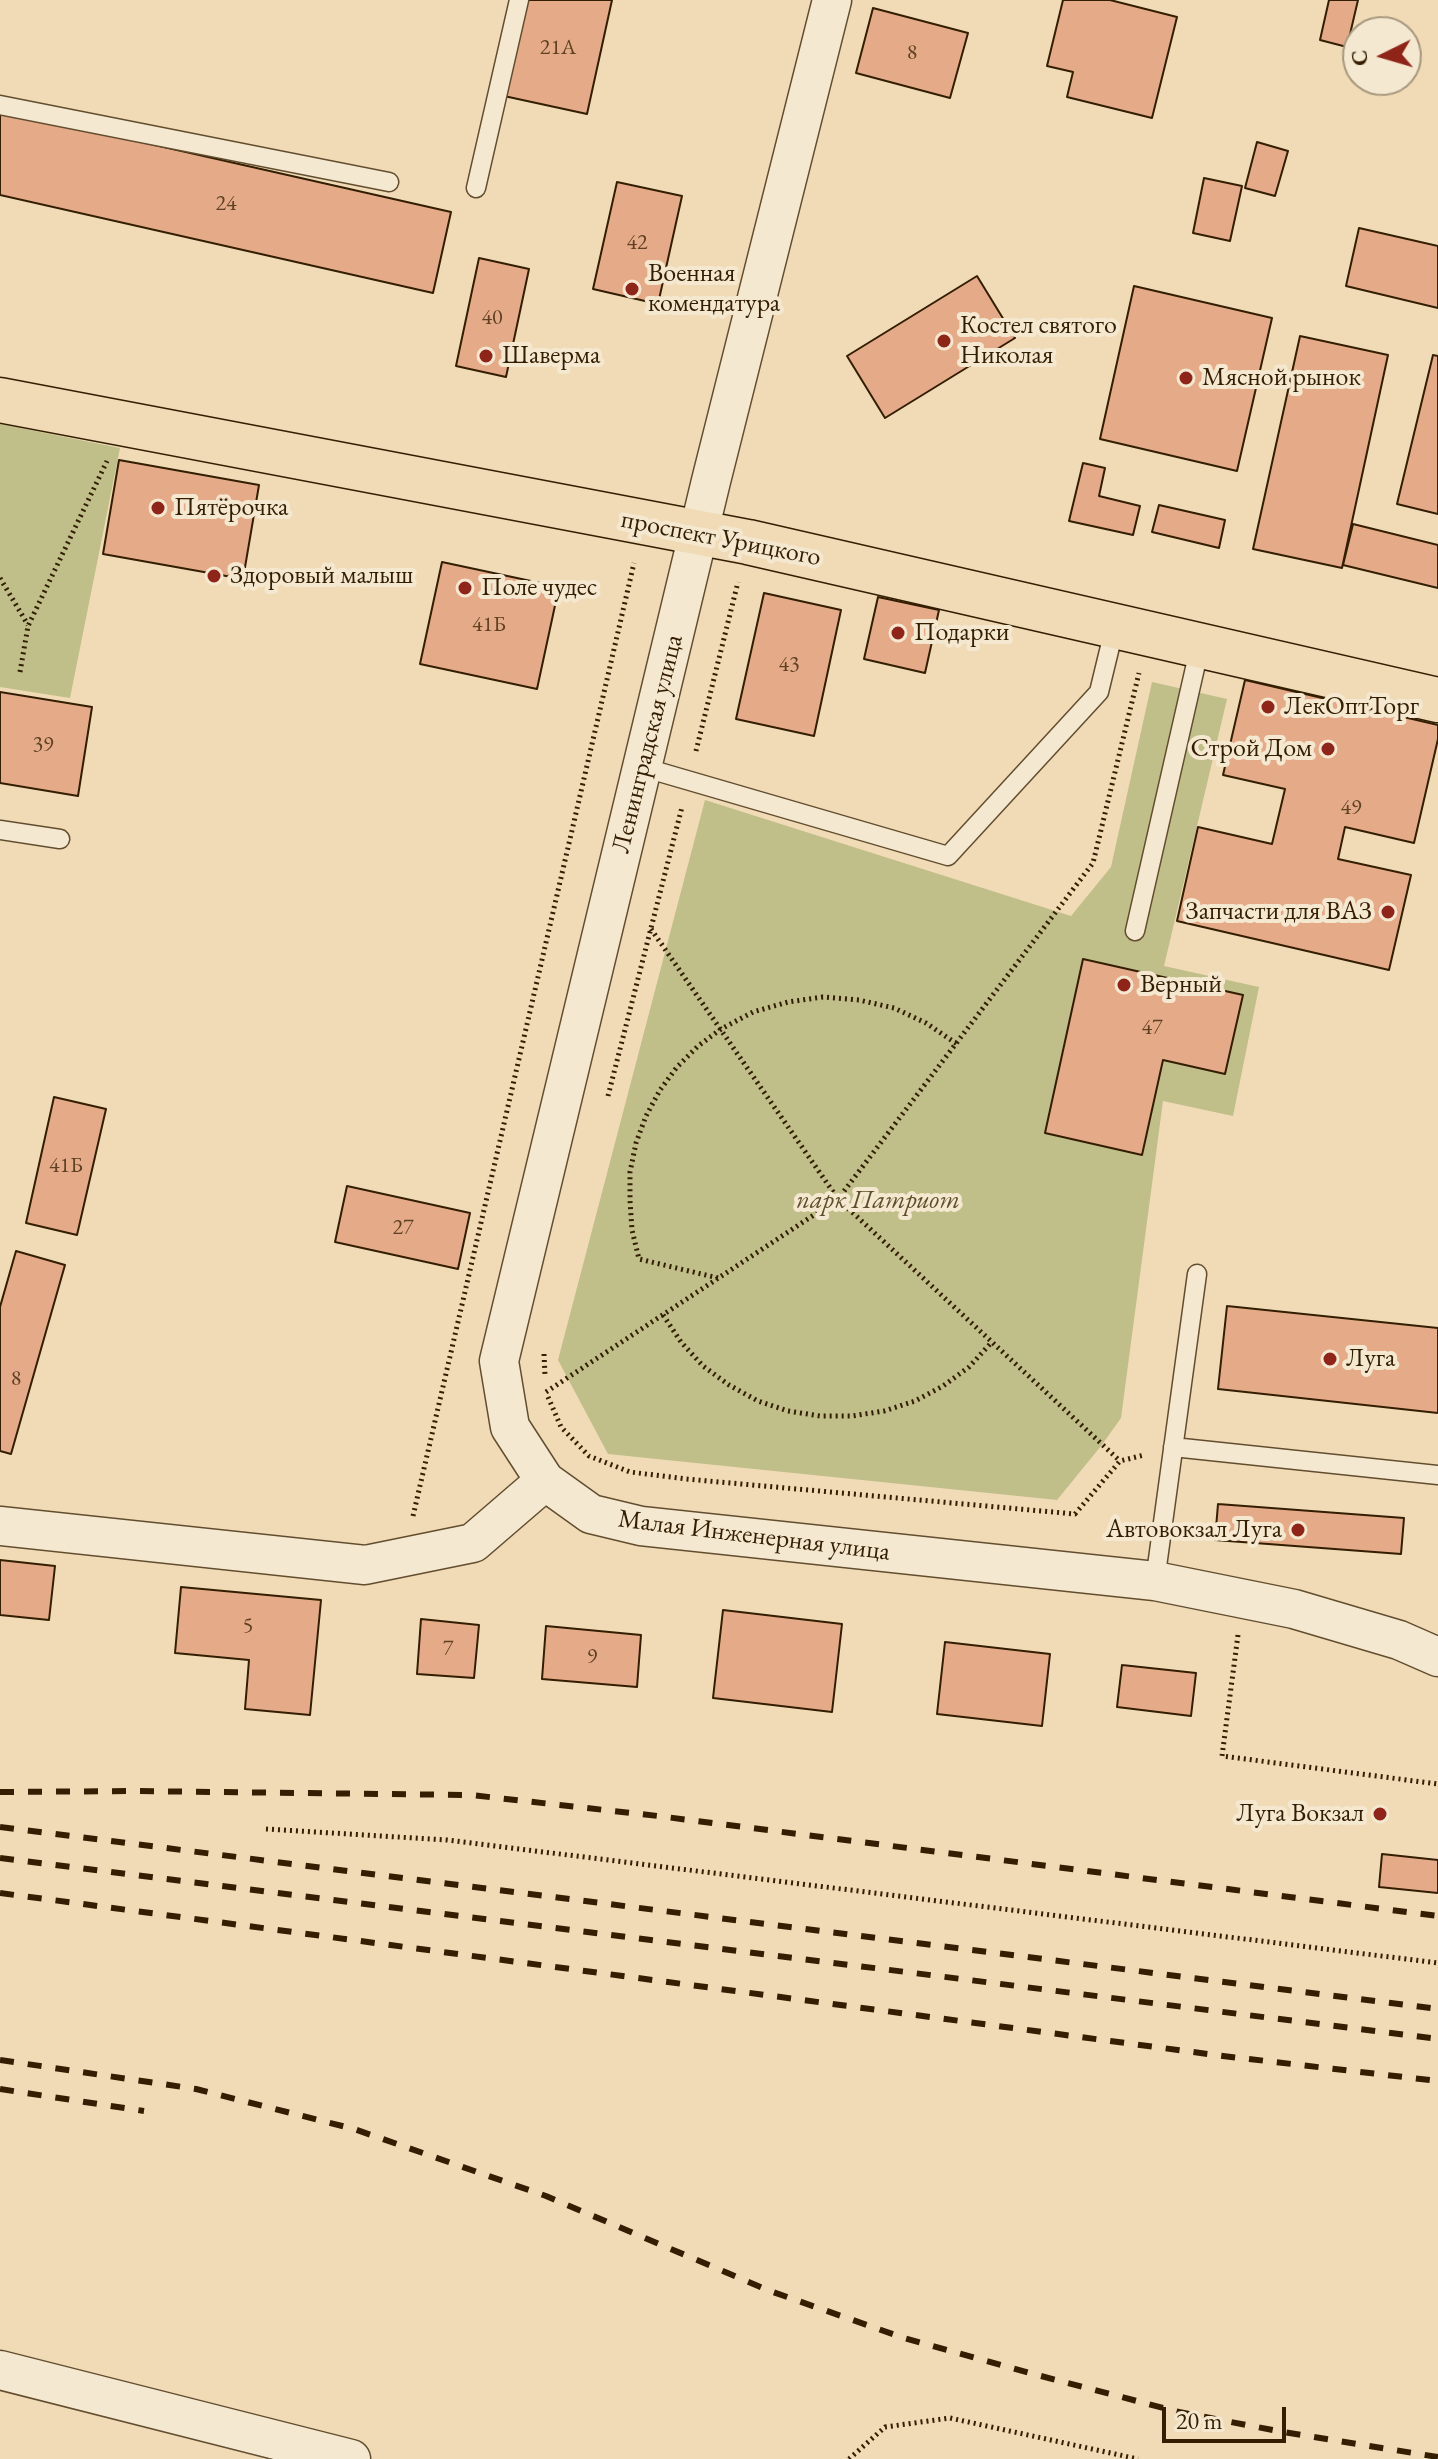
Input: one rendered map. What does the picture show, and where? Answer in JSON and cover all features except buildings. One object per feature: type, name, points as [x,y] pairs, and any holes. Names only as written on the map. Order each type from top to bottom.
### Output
[{"type":"main road","name":"проспект Урицкого","points":[[0,400],[748,542],[1438,700]]},
{"type":"street","name":"Ленинградская улица","points":[[545,1481],[510,1427],[499,1361],[698,534],[832,0]]},
{"type":"street","points":[[0,1526],[365,1565],[473,1543],[545,1481]]},
{"type":"street","name":"Малая Инженерная улица","points":[[545,1481],[591,1514],[641,1526],[1155,1581],[1294,1609],[1399,1640],[1438,1657]]},
{"type":"street","points":[[0,2370],[351,2459]]},
{"type":"lane","points":[[476,188],[519,0]]},
{"type":"lane","points":[[0,105],[389,182]]},
{"type":"lane","points":[[642,767],[948,856],[1099,692],[1132,630]]},
{"type":"lane","points":[[1135,931],[1200,646]]},
{"type":"lane","points":[[0,830],[60,839]]},
{"type":"lane","points":[[1155,1581],[1197,1274]]},
{"type":"lane","points":[[1173,1447],[1438,1475]]},
{"type":"path","points":[[20,672],[28,626],[125,424]]},
{"type":"path","points":[[404,1558],[643,523]]},
{"type":"path","points":[[605,1108],[748,542]]},
{"type":"path","points":[[0,578],[28,626]]},
{"type":"path","points":[[546,1392],[838,1199],[1093,863],[1132,630]]},
{"type":"path","points":[[651,928],[838,1199],[1120,1461]]},
{"type":"path","points":[[719,1278],[639,1259],[632,1230],[630,1172],[636,1143],[660,1090],[698,1046],[753,1012],[788,1002],[835,998],[894,1008],[926,1023],[957,1044]]},
{"type":"path","points":[[663,1315],[696,1358],[729,1385],[758,1401],[788,1411],[820,1416],[852,1416],[884,1411],[915,1401],[969,1367],[991,1343]]},
{"type":"path","points":[[544,1348],[546,1392],[561,1427],[589,1456],[630,1472],[1075,1514],[1120,1461],[1173,1447]]},
{"type":"path","points":[[1242,1599],[1222,1756],[1438,1784]]},
{"type":"path","points":[[266,1829],[447,1840],[1438,1963]]},
{"type":"path","points":[[849,2459],[885,2427],[950,2418],[1138,2459]]},
{"type":"green space","points":[[0,424],[120,448],[70,698],[0,687]]},
{"type":"green space","name":"парк Патриот","points":[[1152,682],[1227,699],[1164,966],[1259,987],[1233,1116],[1163,1101],[1121,1418],[1057,1500],[608,1454],[558,1360],[705,800],[1071,916],[1111,867]]},
{"type":"railway","points":[[0,1792],[471,1795],[1438,1916]]},
{"type":"railway","points":[[0,1827],[1438,2009]]},
{"type":"railway","points":[[0,1858],[1438,2039]]},
{"type":"railway","points":[[0,1893],[1223,2056],[1438,2081]]},
{"type":"railway","points":[[0,2060],[196,2089],[354,2129],[546,2196],[770,2291],[904,2338],[1179,2412],[1438,2457]]},
{"type":"railway","points":[[0,2089],[144,2111]]},
{"type":"place","name":"Военная комендатура","points":[[632,289]]},
{"type":"place","name":"Костел святого Николая","points":[[944,341]]},
{"type":"place","name":"Шаверма","points":[[486,356]]},
{"type":"place","name":"Мясной рынок","points":[[1186,378]]},
{"type":"place","name":"Пятёрочка","points":[[158,508]]},
{"type":"place","name":"Здоровый малыш","points":[[214,576]]},
{"type":"place","name":"Поле чудес","points":[[465,588]]},
{"type":"place","name":"Подарки","points":[[898,633]]},
{"type":"place","name":"ЛекОптТорг","points":[[1268,707]]},
{"type":"place","name":"Строй Дом","points":[[1328,749]]},
{"type":"place","name":"Запчасти для ВАЗ","points":[[1388,912]]},
{"type":"place","name":"Верный","points":[[1124,985]]},
{"type":"place","name":"Луга","points":[[1330,1359]]},
{"type":"place","name":"Автовокзал Луга","points":[[1298,1530]]},
{"type":"place","name":"Луга Вокзал","points":[[1380,1814]]}]
